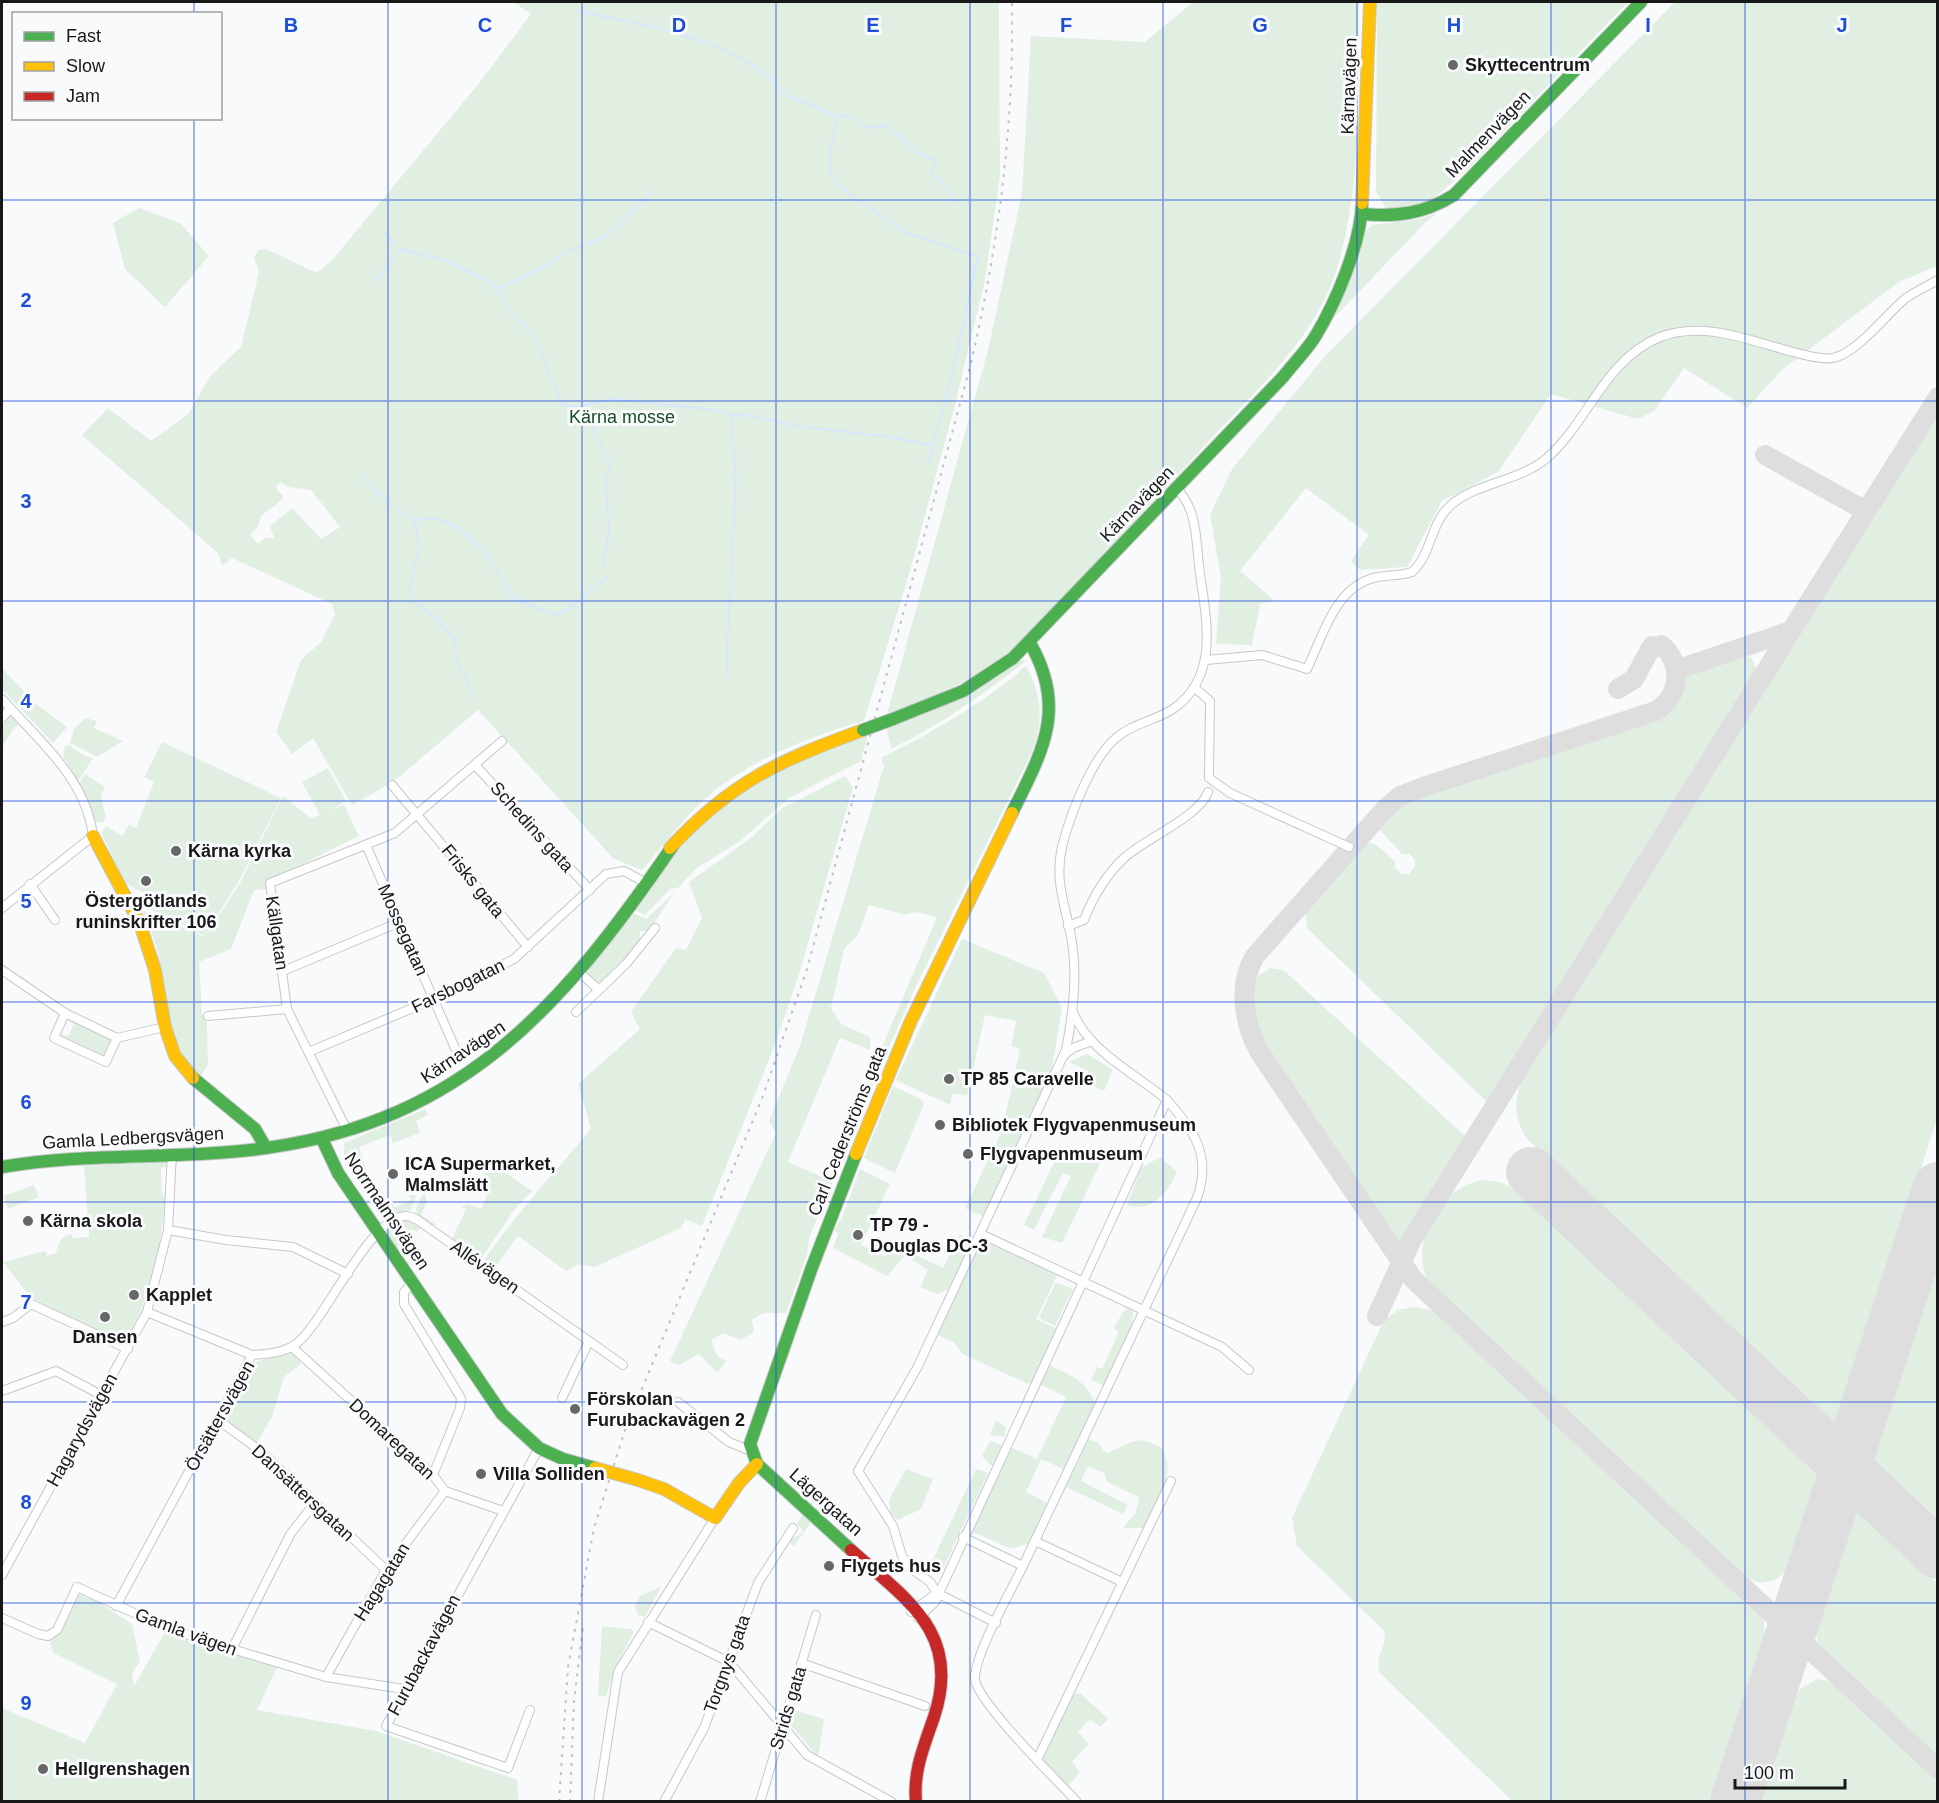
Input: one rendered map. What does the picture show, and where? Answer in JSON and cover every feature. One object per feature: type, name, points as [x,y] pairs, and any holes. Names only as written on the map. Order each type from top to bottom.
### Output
[{"type":"street","name":"Kärnavägen","points":[[322,1139],[348,1132],[408,1108],[475,1069],[537,1019],[597,952],[674,844],[708,809],[754,775],[802,752],[928,707],[971,687],[996,671],[1030,643],[1283,377],[1314,338],[1345,273],[1362,214],[1370,2]]},
{"type":"street","name":"Malmenvägen","points":[[1362,214],[1394,217],[1424,212],[1454,195],[1641,2]]},
{"type":"street","points":[[1206,660],[1262,655],[1307,669],[1330,621],[1348,592],[1374,578],[1412,572],[1426,553],[1437,523],[1448,508],[1462,497],[1516,477],[1544,460],[1567,435],[1619,364],[1645,345],[1674,333],[1707,331],[1805,355],[1832,358],[1848,352],[1905,300],[1938,280]]},
{"type":"street","points":[[996,1623],[937,1593],[930,1582],[905,1562],[893,1526],[858,1470],[917,1368],[1064,1055],[1072,1009],[1074,953],[1059,890],[1060,856],[1093,770],[1115,738],[1139,723],[1172,709],[1194,687],[1206,660],[1206,607],[1192,514],[1185,498],[1177,489]]},
{"type":"street","name":"Carl Cederströms gata","points":[[751,1451],[751,1438],[877,1098],[910,1023],[1044,748],[1050,724],[1049,692],[1042,666],[1030,643]]},
{"type":"street","points":[[1194,687],[1210,701],[1209,778],[1230,793],[1349,847]]},
{"type":"street","points":[[2,699],[75,782],[91,819],[93,836],[140,924],[155,970],[165,1027],[175,1056],[194,1079],[255,1129],[266,1148],[322,1139]]},
{"type":"street","points":[[2,718],[10,709]]},
{"type":"street","name":"Källgatan","points":[[348,1132],[310,1051],[287,1009],[270,883],[395,833],[502,741]]},
{"type":"street","name":"Schedins gata","points":[[475,765],[590,890]]},
{"type":"street","points":[[392,785],[418,814]]},
{"type":"street","points":[[1068,926],[1084,920],[1099,889],[1124,858],[1194,812],[1208,792]]},
{"type":"street","name":"Frisks gata","points":[[418,814],[528,947]]},
{"type":"street","points":[[2,908],[93,836]]},
{"type":"street","name":"Mossegatan","points":[[366,845],[455,1048]]},
{"type":"street","name":"Farsbogatan","points":[[310,1051],[434,999],[514,959],[606,874],[616,871],[632,873],[645,882]]},
{"type":"street","points":[[30,884],[55,920]]},
{"type":"street","points":[[283,971],[400,922]]},
{"type":"street","points":[[576,1012],[627,964],[655,928]]},
{"type":"street","points":[[2,970],[65,1013],[117,1038],[165,1027]]},
{"type":"street","points":[[580,973],[599,990]]},
{"type":"street","points":[[208,1016],[287,1009]]},
{"type":"street","points":[[1072,1009],[1081,1028],[1092,1041],[1167,1100],[1184,1119],[1197,1143],[1204,1174],[1197,1198],[977,1665],[976,1684],[982,1696],[1077,1802]]},
{"type":"street","points":[[65,1013],[54,1038],[106,1062],[117,1038]]},
{"type":"street","points":[[1064,1055],[1073,1048],[1092,1041]]},
{"type":"street","points":[[915,1614],[935,1602],[937,1593],[1167,1100]]},
{"type":"street","name":"Norrmalmsvägen","points":[[322,1139],[334,1168],[502,1414],[539,1448],[563,1459],[664,1489],[715,1518]]},
{"type":"street","name":"Gamla Ledbergsvägen","points":[[2,1167],[62,1158],[266,1148]]},
{"type":"street","name":"Hagarydsvägen","points":[[2,1575],[147,1312],[168,1230],[172,1153]]},
{"type":"street","name":"Allévägen","points":[[378,1233],[400,1217],[411,1216],[623,1365]]},
{"type":"street","points":[[168,1230],[226,1240],[293,1247],[348,1274]]},
{"type":"street","points":[[292,1347],[310,1329],[378,1233]]},
{"type":"street","points":[[981,1234],[1222,1347],[1250,1370]]},
{"type":"street","points":[[413,1282],[404,1292],[404,1304],[461,1398],[460,1408],[433,1475]]},
{"type":"street","points":[[2,1322],[13,1318],[31,1304],[128,1349]]},
{"type":"street","points":[[147,1312],[252,1355]]},
{"type":"street","points":[[562,1398],[589,1341]]},
{"type":"street","name":"Örsättersvägen","points":[[116,1606],[252,1355],[274,1353],[292,1347]]},
{"type":"street","name":"Domaregatan","points":[[292,1347],[433,1475],[446,1491],[503,1511]]},
{"type":"street","points":[[2,1391],[56,1371],[101,1395]]},
{"type":"street","points":[[598,1802],[616,1680],[648,1622],[715,1518],[739,1484],[757,1464],[751,1451],[729,1442],[678,1402]]},
{"type":"street","name":"Dansättersgatan","points":[[218,1420],[262,1452],[386,1570]]},
{"type":"street","name":"Furubackavägen","points":[[530,1710],[508,1768],[386,1726],[404,1689],[539,1448]]},
{"type":"street","name":"Lägergatan","points":[[757,1464],[870,1567],[915,1614],[942,1661],[944,1684],[916,1769],[916,1802]]},
{"type":"street","points":[[1037,1760],[1171,1480]]},
{"type":"street","name":"Hagagatan","points":[[326,1677],[386,1570],[446,1491]]},
{"type":"street","points":[[232,1649],[291,1533],[315,1503]]},
{"type":"street","name":"Torgnys gata","points":[[664,1802],[704,1728],[758,1583],[793,1528]]},
{"type":"street","points":[[963,1538],[1023,1566]]},
{"type":"street","points":[[1035,1541],[1122,1582]]},
{"type":"street","name":"Gamla vägen","points":[[2,1618],[48,1636],[57,1630],[77,1587],[167,1628],[232,1649],[326,1677],[404,1689]]},
{"type":"street","name":"Strids gata","points":[[760,1802],[816,1615]]},
{"type":"street","points":[[648,1622],[729,1662],[813,1759],[892,1802]]},
{"type":"street","points":[[801,1663],[925,1706]]},
{"type":"green space","name":"Kärna mosse","points":[[513,2],[999,2],[1000,176],[985,280],[955,405],[910,571],[864,721],[825,733],[786,749],[730,779],[695,809],[642,870],[614,859],[478,710],[393,782],[352,805],[313,738],[292,754],[276,732],[301,660],[321,642],[335,615],[332,604],[232,558],[222,566],[218,553],[82,435],[108,408],[151,441],[188,414],[211,375],[241,347],[259,272],[254,258],[258,250],[266,249],[317,273],[333,259],[480,82],[531,14]],"holes":[[[280,482],[288,487],[311,490],[340,527],[321,539],[292,508],[270,526],[274,538],[265,538],[258,544],[250,535],[258,526],[261,516],[282,500],[283,496],[276,488]]]},
{"type":"green space","points":[[1193,2],[1359,2],[1355,170],[1345,236],[1337,268],[1327,293],[1315,317],[1283,362],[1089,571],[1015,647],[970,678],[938,694],[887,714],[988,350],[1022,193],[1031,36],[1145,42]]},
{"type":"green space","points":[[1377,2],[1628,2],[1465,172],[1429,202],[1391,210],[1386,209],[1376,191]]},
{"type":"green space","points":[[1675,2],[1937,2],[1937,266],[1899,282],[1784,368],[1747,408],[1684,368],[1654,411],[1638,419],[1551,394],[1498,472],[1442,501],[1407,567],[1360,570],[1351,561],[1369,535],[1306,488],[1240,571],[1275,601],[1260,604],[1252,645],[1216,644],[1221,577],[1210,515],[1232,469],[1326,355]]},
{"type":"green space","points":[[139,208],[180,223],[209,256],[165,307],[125,269],[113,223]]},
{"type":"green space","points":[[1438,213],[1426,222],[1328,324],[1349,280],[1365,232],[1372,225],[1420,219]]},
{"type":"green space","points":[[1937,409],[1937,1119],[1835,1431],[1526,1138],[1518,1120],[1516,1104],[1519,1087],[1527,1069]]},
{"type":"green space","points":[[1742,656],[1751,657],[1757,669],[1489,1104],[1307,928],[1305,909],[1366,842],[1375,844],[1395,861],[1395,868],[1402,874],[1409,874],[1415,867],[1415,860],[1409,854],[1402,854],[1380,830],[1379,825],[1398,806],[1408,800],[1655,718],[1673,702],[1689,674]]},
{"type":"green space","points":[[1027,660],[962,708],[891,749],[886,727],[961,698],[1019,661]]},
{"type":"green space","points":[[1023,667],[1027,667],[1032,678],[1040,709],[1040,719],[1032,752],[916,986],[861,1112],[857,1106],[937,917],[915,912],[906,915],[869,905],[858,935],[844,949],[831,1008],[841,1024],[870,1037],[870,1050],[840,1038],[788,1162],[829,1180],[838,1159],[842,1161],[810,1235],[807,1255],[786,1313],[763,1313],[752,1320],[754,1332],[740,1340],[723,1333],[711,1340],[717,1356],[727,1361],[717,1373],[699,1354],[679,1365],[670,1361],[776,1133],[769,1121],[800,1046],[884,766],[881,758],[935,730],[969,709],[1018,674]]},
{"type":"green space","points":[[2,668],[35,703],[67,727],[53,743],[2,689]]},
{"type":"green space","points":[[10,715],[19,725],[14,728],[2,747],[2,725]]},
{"type":"green space","points":[[85,718],[97,721],[94,728],[123,741],[97,757],[70,743],[74,729]]},
{"type":"green space","points":[[868,734],[861,761],[789,798],[740,841],[697,868],[678,888],[670,889],[645,915],[633,909],[696,830],[734,796],[754,782],[788,764]]},
{"type":"green space","points":[[162,742],[281,798],[241,877],[205,936],[148,908],[152,898],[118,879],[118,869],[101,832],[106,826],[122,836],[129,825],[136,828],[154,782],[144,777]]},
{"type":"green space","points":[[69,745],[85,756],[93,758],[78,781],[63,756],[65,747]]},
{"type":"green space","points":[[328,768],[346,801],[331,810],[344,805],[359,836],[268,881],[268,889],[254,890],[231,949],[199,962],[202,1014],[207,1023],[208,1064],[201,1076],[185,1058],[174,1038],[154,938],[138,908],[205,937],[240,883],[283,796],[311,818],[320,815],[302,782]]},
{"type":"green space","points":[[85,774],[105,787],[101,796],[106,818],[103,822],[96,822],[79,784]]},
{"type":"green space","points":[[845,776],[853,787],[800,971],[776,1042],[702,1226],[685,1219],[681,1228],[595,1267],[579,1264],[566,1271],[518,1236],[494,1269],[483,1261],[522,1210],[591,1129],[578,1084],[640,1029],[631,1012],[676,948],[686,950],[702,918],[689,882],[751,838],[781,809]]},
{"type":"green space","points":[[674,893],[649,931],[640,931],[640,942],[602,982],[596,982],[586,974],[631,912],[646,919]]},
{"type":"green space","points":[[962,939],[1044,973],[1062,1008],[1052,1069],[984,1217],[965,1208],[1002,1131],[1020,1049],[1011,1046],[1016,1021],[985,1015],[967,1096],[953,1093],[950,1105],[896,1080]]},
{"type":"green space","points":[[1270,968],[1283,970],[1289,975],[1465,1136],[1465,1141],[1402,1245],[1394,1241],[1268,1052],[1257,1024],[1253,995],[1258,976]]},
{"type":"green space","points":[[68,1018],[111,1038],[104,1056],[61,1037],[62,1034],[68,1036],[74,1024],[67,1020]]},
{"type":"green space","points":[[1087,1054],[1113,1070],[1104,1091],[1090,1084],[1094,1074],[1069,1062]]},
{"type":"green space","points":[[893,1086],[922,1100],[924,1104],[895,1173],[864,1158]]},
{"type":"green space","points":[[425,1109],[428,1115],[416,1121],[420,1133],[393,1143],[390,1135],[359,1147],[366,1168],[352,1174],[344,1156],[344,1143]]},
{"type":"green space","points":[[1061,1148],[1100,1164],[1062,1243],[1042,1237],[1071,1176],[1063,1173],[1034,1230],[1024,1225]]},
{"type":"green space","points":[[1160,1157],[1177,1172],[1169,1186],[1151,1204],[1136,1207],[1127,1205],[1141,1168]]},
{"type":"green space","points":[[166,1162],[166,1167],[161,1168],[162,1196],[165,1196],[153,1272],[141,1311],[123,1341],[115,1342],[30,1297],[3,1262],[45,1251],[47,1256],[56,1253],[61,1240],[72,1234],[73,1238],[89,1237],[84,1165]]},
{"type":"green space","points":[[491,1163],[532,1191],[514,1210],[481,1259],[452,1239],[466,1209],[461,1207],[469,1204],[481,1209],[489,1191],[478,1185]]},
{"type":"green space","points":[[860,1169],[890,1184],[861,1245],[886,1257],[887,1241],[943,1268],[960,1234],[973,1240],[951,1288],[937,1294],[920,1287],[928,1270],[905,1255],[887,1276],[833,1248],[838,1234],[834,1230],[841,1220]]},
{"type":"green space","points":[[1484,1180],[1503,1183],[1516,1190],[1820,1474],[1788,1568],[1775,1580],[1760,1583],[1743,1576],[1430,1285],[1424,1269],[1422,1252],[1431,1219],[1453,1193],[1468,1184]]},
{"type":"green space","points":[[360,1182],[381,1192],[395,1207],[411,1200],[409,1195],[416,1195],[411,1210],[399,1212],[386,1221]]},
{"type":"green space","points":[[34,1185],[39,1197],[8,1209],[4,1196]]},
{"type":"green space","points":[[424,1192],[427,1202],[421,1215],[437,1225],[433,1225],[417,1214],[416,1209]]},
{"type":"green space","points":[[403,1221],[409,1221],[420,1228],[417,1232],[411,1229],[396,1250],[386,1236],[389,1230]]},
{"type":"green space","points":[[987,1240],[1058,1274],[1036,1319],[1057,1329],[1032,1381],[1028,1384],[963,1354],[953,1342],[936,1334],[977,1247]]},
{"type":"green space","points":[[1937,1259],[1937,1527],[1870,1463]]},
{"type":"green space","points":[[1056,1282],[1073,1289],[1055,1326],[1039,1318]]},
{"type":"green space","points":[[1414,1307],[1430,1310],[1445,1318],[1757,1611],[1764,1622],[1765,1637],[1711,1801],[1512,1801],[1380,1673],[1378,1662],[1384,1643],[1384,1631],[1297,1546],[1292,1518],[1384,1320],[1398,1310]]},
{"type":"green space","points":[[1128,1308],[1133,1312],[1132,1325],[1104,1386],[1091,1380],[1097,1367],[1102,1369],[1119,1332],[1114,1328],[1123,1312]]},
{"type":"green space","points":[[293,1351],[301,1364],[284,1377],[272,1417],[256,1444],[226,1423],[224,1418],[251,1363]]},
{"type":"green space","points":[[1048,1364],[1083,1384],[1096,1406],[1066,1470],[1041,1459],[1026,1492],[1049,1504],[1030,1543],[1011,1549],[971,1531],[1010,1447],[1037,1459],[1066,1397],[1039,1384]]},
{"type":"green space","points":[[996,1421],[1006,1427],[1004,1437],[990,1435]]},
{"type":"green space","points":[[1089,1439],[1097,1442],[1106,1453],[1139,1440],[1162,1448],[1167,1469],[1164,1489],[1145,1528],[1123,1528],[1136,1512],[1139,1497],[1107,1482],[1104,1473],[1088,1466],[1081,1481],[1128,1505],[1123,1514],[1066,1487]]},
{"type":"green space","points":[[990,1441],[1002,1445],[992,1466],[982,1456]]},
{"type":"green space","points":[[906,1469],[933,1479],[921,1509],[898,1520],[891,1514],[889,1500]]},
{"type":"green space","points":[[976,1469],[988,1473],[940,1575],[929,1568]]},
{"type":"green space","points":[[1860,1510],[1937,1583],[1937,1759],[1822,1649],[1817,1641],[1816,1624],[1854,1511]]},
{"type":"green space","points":[[804,1513],[812,1521],[794,1546],[788,1542],[803,1532],[797,1523]]},
{"type":"green space","points":[[661,1587],[645,1617],[638,1615],[635,1607],[640,1596]]},
{"type":"green space","points":[[79,1594],[97,1601],[132,1624],[140,1661],[132,1673],[134,1686],[165,1632],[278,1666],[257,1710],[376,1731],[517,1780],[519,1801],[2,1801],[2,1708],[85,1743],[117,1684],[53,1653],[50,1642],[62,1629]]},
{"type":"green space","points":[[602,1626],[631,1629],[634,1632],[617,1664],[606,1696],[598,1696]]},
{"type":"green space","points":[[1817,1679],[1841,1686],[1937,1778],[1937,1801],[1759,1801],[1791,1703],[1801,1688]]},
{"type":"green space","points":[[1080,1693],[1108,1719],[1100,1727],[1090,1719],[1078,1732],[1089,1744],[1072,1762],[1080,1772],[1068,1786],[1043,1760],[1072,1695]]},
{"type":"green space","points":[[791,1709],[824,1719],[818,1757],[788,1722]]},
{"type":"waterway","points":[[578,11],[655,27],[712,44],[757,67],[791,97],[837,116],[852,117],[866,128],[888,126],[920,154],[935,160],[932,173],[945,187],[953,203]]},
{"type":"waterway","points":[[837,116],[830,153],[830,174],[842,189],[905,232],[978,257],[950,384],[928,463]]},
{"type":"waterway","points":[[497,289],[542,268],[563,254],[605,236],[653,192]]},
{"type":"waterway","points":[[384,233],[395,244]]},
{"type":"waterway","points":[[400,249],[443,260],[485,279],[505,299],[513,316],[524,326],[539,347],[562,405],[576,407],[612,399],[715,410],[731,415],[736,479],[727,653],[728,678]]},
{"type":"waterway","points":[[373,282],[402,250]]},
{"type":"waterway","points":[[588,406],[593,430],[606,452],[610,468],[606,478],[609,532],[604,560],[606,568]]},
{"type":"waterway","points":[[731,415],[754,416],[796,426],[889,437],[933,445]]},
{"type":"waterway","points":[[361,475],[388,503],[415,521],[419,548],[409,592],[414,602],[437,619],[454,639],[457,660],[474,697]]},
{"type":"waterway","points":[[415,521],[440,520],[462,531],[489,559],[510,593],[526,604],[555,615],[568,609],[608,576]]},
{"type":"taxiway","points":[[1676,670],[1791,631],[1938,397]]},
{"type":"taxiway","points":[[1765,455],[1866,511]]},
{"type":"taxiway","points":[[1377,1316],[1412,1239],[1791,631]]},
{"type":"taxiway","points":[[1661,645],[1673,661],[1676,679],[1670,697],[1656,711],[1423,787],[1400,796],[1384,810],[1255,956],[1249,968],[1244,992],[1250,1030],[1260,1053],[1413,1279],[1938,1769]]},
{"type":"taxiway","points":[[1618,689],[1634,679],[1652,646]]},
{"type":"runway","points":[[1531,1172],[1938,1554]]},
{"type":"runway","points":[[1735,1802],[1938,1187]]},
{"type":"railway","points":[[559,1802],[568,1667],[594,1528],[625,1430],[763,1096],[807,969],[971,363],[990,273],[1003,184],[1010,94],[1012,2]]},
{"type":"railway","points":[[570,1802],[574,1701],[583,1627]]},
{"type":"traffic: fast","points":[[1362,214],[1410,213],[1432,206],[1454,195],[1641,2]]},
{"type":"traffic: fast","points":[[893,719],[963,691],[1013,658],[1283,377],[1315,337],[1339,290],[1357,236],[1362,203]]},
{"type":"traffic: fast","points":[[1012,813],[1041,750],[1049,710],[1047,689],[1041,667],[1030,643]]},
{"type":"traffic: fast","points":[[863,730],[893,719]]},
{"type":"traffic: fast","points":[[2,1167],[62,1160],[241,1151],[317,1139],[383,1118],[442,1089],[495,1053],[543,1009],[588,960],[674,844]]},
{"type":"traffic: fast","points":[[193,1078],[255,1129],[266,1148]]},
{"type":"traffic: fast","points":[[322,1139],[338,1173],[502,1414],[539,1448],[563,1459],[595,1468]]},
{"type":"traffic: fast","points":[[851,1550],[757,1464],[750,1444],[812,1267],[856,1154]]},
{"type":"traffic: slow","points":[[1362,203],[1370,2]]},
{"type":"traffic: slow","points":[[670,848],[714,806],[758,776],[806,752],[863,730]]},
{"type":"traffic: slow","points":[[856,1154],[910,1023],[1012,813]]},
{"type":"traffic: slow","points":[[93,836],[140,924],[155,970],[165,1027],[175,1056],[193,1078]]},
{"type":"traffic: slow","points":[[638,1480],[664,1489],[715,1518],[739,1483],[757,1464]]},
{"type":"traffic: slow","points":[[595,1468],[638,1480]]},
{"type":"traffic: jam","points":[[851,1550],[892,1585],[924,1621],[935,1640],[941,1663],[941,1688],[918,1769],[916,1802]]},
{"type":"place","name":"Skyttecentrum","points":[[1453,65]]},
{"type":"place","name":"Kärna kyrka","points":[[176,851]]},
{"type":"place","name":"Östergötlands runinskrifter 106","points":[[146,881]]},
{"type":"place","name":"TP 85 Caravelle","points":[[949,1079]]},
{"type":"place","name":"Bibliotek Flygvapenmuseum","points":[[940,1125]]},
{"type":"place","name":"Flygvapenmuseum","points":[[968,1154]]},
{"type":"place","name":"ICA Supermarket, Malmslätt","points":[[393,1174]]},
{"type":"place","name":"Kärna skola","points":[[28,1221]]},
{"type":"place","name":"TP 79 - Douglas DC-3","points":[[858,1235]]},
{"type":"place","name":"Kapplet","points":[[134,1295]]},
{"type":"place","name":"Dansen","points":[[105,1317]]},
{"type":"place","name":"Förskolan Furubackavägen 2","points":[[575,1409]]},
{"type":"place","name":"Villa Solliden","points":[[481,1474]]},
{"type":"place","name":"Flygets hus","points":[[829,1566]]},
{"type":"place","name":"Hellgrenshagen","points":[[43,1769]]}]
